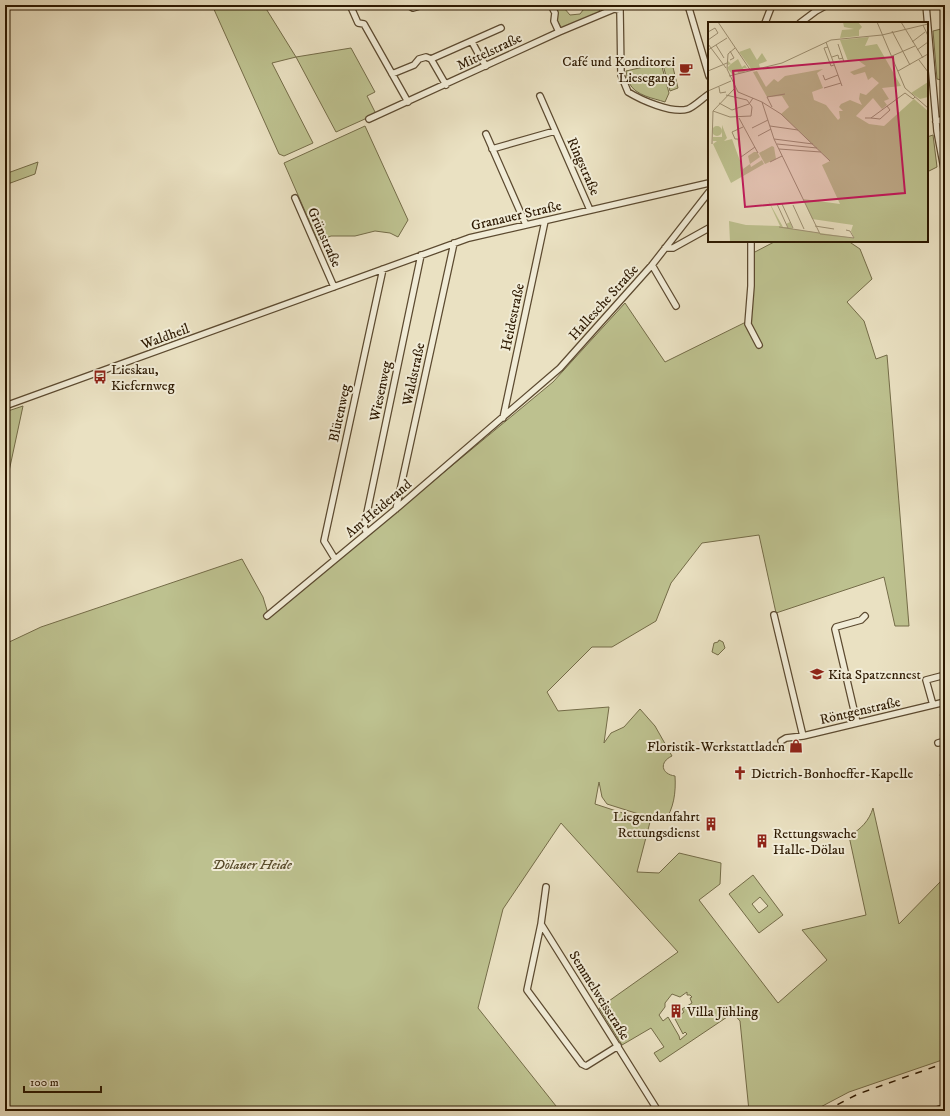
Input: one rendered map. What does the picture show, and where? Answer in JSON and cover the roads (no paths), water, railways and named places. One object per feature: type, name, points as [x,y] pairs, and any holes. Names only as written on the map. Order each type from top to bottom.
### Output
[{"type":"main road","points":[[936,1111],[945,1108]]},
{"type":"street","points":[[350,5],[358,23],[364,24],[408,102]]},
{"type":"street","points":[[408,5],[413,8],[423,5]]},
{"type":"street","points":[[551,5],[555,13],[554,21],[559,32]]},
{"type":"street","points":[[688,5],[708,73]]},
{"type":"street","points":[[765,22],[772,5]]},
{"type":"street","points":[[801,22],[827,5]]},
{"type":"street","points":[[926,5],[927,22]]},
{"type":"street","points":[[620,8],[621,75],[628,92],[657,106],[675,109],[688,108],[708,95]]},
{"type":"street","name":"Mittelstraße","points":[[369,119],[559,32],[614,9],[620,8]]},
{"type":"street","points":[[392,74],[414,66],[419,59],[426,57],[431,59],[501,28]]},
{"type":"street","points":[[928,28],[936,122],[945,174]]},
{"type":"street","points":[[472,42],[486,66]]},
{"type":"street","points":[[431,59],[446,85]]},
{"type":"street","name":"Ringstraße","points":[[540,96],[590,210]]},
{"type":"street","points":[[936,122],[945,118]]},
{"type":"street","name":"Ringstraße","points":[[492,149],[555,131]]},
{"type":"street","points":[[486,134],[526,225]]},
{"type":"street","name":"Granauer Straße","points":[[334,287],[421,254],[469,238],[708,183]]},
{"type":"street","name":"Hallesche Straße","points":[[503,418],[560,368],[652,265],[708,193]]},
{"type":"street","name":"Grünstraße","points":[[295,198],[334,287]]},
{"type":"street","name":"Heidestraße","points":[[503,418],[545,221]]},
{"type":"street","points":[[665,248],[673,248],[708,229]]},
{"type":"street","points":[[751,242],[751,286],[748,324],[760,345]]},
{"type":"street","name":"Waldstraße","points":[[396,509],[454,243]]},
{"type":"street","name":"Wiesenweg","points":[[367,533],[364,527],[421,254]]},
{"type":"street","points":[[652,265],[676,306]]},
{"type":"street","name":"Blütenweg","points":[[335,559],[324,541],[383,268]]},
{"type":"street","name":"Waldheil","points":[[5,406],[334,287]]},
{"type":"street","name":"Am Heiderand","points":[[267,616],[503,418]]},
{"type":"street","points":[[774,615],[803,736]]},
{"type":"street","points":[[857,723],[835,629],[836,627],[861,620],[865,616]]},
{"type":"street","points":[[933,705],[926,680],[945,675]]},
{"type":"street","name":"Röntgenstraße","points":[[781,741],[786,738],[803,736],[945,702]]},
{"type":"street","points":[[938,743],[945,741]]},
{"type":"street","points":[[546,887],[541,924],[527,990],[582,1064],[586,1066],[618,1046]]},
{"type":"street","name":"Semmelweisstraße","points":[[541,924],[658,1111]]},
{"type":"railway","points":[[825,1111],[858,1094],[945,1063]]},
{"type":"place","name":"Café und Konditorei Liesegang","points":[[686,69]]},
{"type":"place","name":"Lieskau, Kiefernweg","points":[[100,377]]},
{"type":"place","name":"Kita Spatzennest","points":[[817,674]]},
{"type":"place","name":"Floristik-Werkstattladen","points":[[796,746]]},
{"type":"place","name":"Dietrich-Bonhoeffer-Kapelle","points":[[740,773]]},
{"type":"place","name":"Liegendanfahrt Rettungsdienst","points":[[711,824]]},
{"type":"place","name":"Rettungswache Halle-Dölau","points":[[762,841]]},
{"type":"place","name":"Villa Jühling","points":[[676,1011]]},
{"type":"park label","name":"Dölauer Heide","points":[[252,864]]}]
